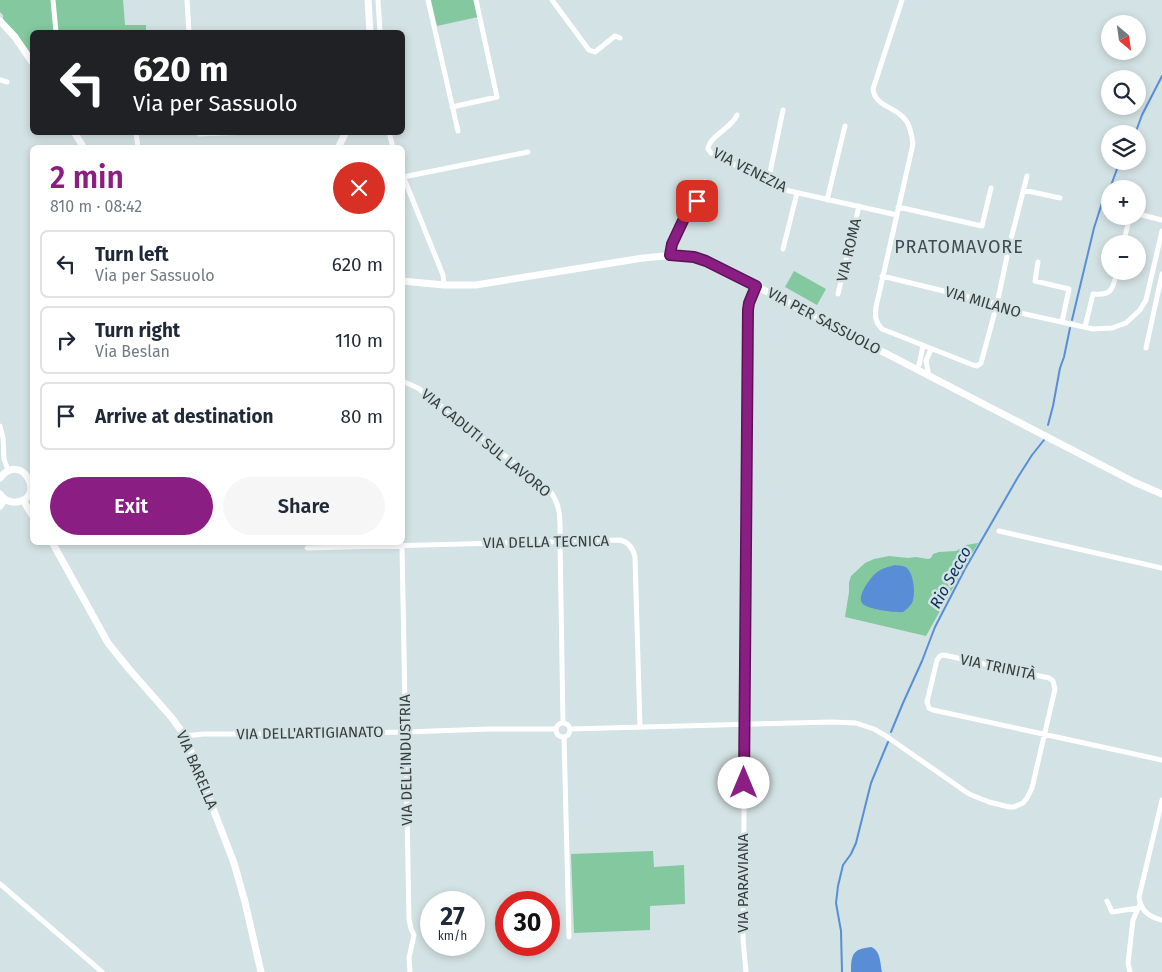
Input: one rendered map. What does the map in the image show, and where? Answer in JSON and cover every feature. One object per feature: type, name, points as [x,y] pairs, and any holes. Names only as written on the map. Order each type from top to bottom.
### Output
[{"type":"main road","points":[[368,0],[370,30]]},
{"type":"main road","points":[[0,21],[15,37],[30,59]]},
{"type":"main road","name":"VIA PER SASSUOLO","points":[[405,281],[444,285],[476,285],[643,258],[670,255],[694,257],[756,286],[1134,482],[1162,494]]},
{"type":"main road","points":[[0,478],[8,470],[30,474],[30,491],[28,495],[15,503],[1,500]]},
{"type":"main road","points":[[22,500],[30,512]]},
{"type":"main road","name":"VIA BARELLA","points":[[54,545],[108,643],[178,724],[185,736],[234,863],[261,972]]},
{"type":"street","points":[[53,0],[56,30]]},
{"type":"street","points":[[186,0],[189,30]]},
{"type":"street","points":[[378,0],[380,30]]},
{"type":"street","points":[[428,0],[458,131]]},
{"type":"street","points":[[452,107],[497,97],[476,0]]},
{"type":"street","points":[[552,0],[589,50],[595,52],[615,36],[620,38]]},
{"type":"street","points":[[902,0],[873,89],[874,96],[878,102],[894,109],[905,119],[912,135],[913,144],[875,312],[878,326],[972,365],[979,365],[982,361],[997,304],[1027,176]]},
{"type":"street","points":[[0,80],[7,82]]},
{"type":"street","points":[[768,182],[783,110]]},
{"type":"street","name":"VIA VENEZIA","points":[[737,115],[734,121],[709,143],[708,149],[711,152],[785,190],[897,215]]},
{"type":"street","points":[[827,200],[845,126]]},
{"type":"street","points":[[405,176],[528,152]]},
{"type":"street","points":[[405,181],[442,274],[444,285]]},
{"type":"street","points":[[670,255],[672,244],[690,205],[697,201],[705,182],[711,185]]},
{"type":"street","points":[[898,207],[982,226],[991,188]]},
{"type":"street","points":[[1023,190],[1060,198]]},
{"type":"street","points":[[783,249],[797,193]]},
{"type":"street","name":"VIA ROMA","points":[[838,294],[859,206]]},
{"type":"street","points":[[1146,216],[1162,220]]},
{"type":"street","name":"VIA MILANO","points":[[882,276],[997,304],[1007,310],[1093,329],[1112,328],[1126,323],[1140,310],[1146,300],[1160,249],[1162,231]]},
{"type":"street","points":[[1038,262],[1034,281],[1070,289],[1062,322]]},
{"type":"street","points":[[1146,348],[1160,291],[1162,274]]},
{"type":"street","points":[[1085,327],[1093,294],[1105,295],[1110,292],[1115,280]]},
{"type":"street","name":"VIA PARAVIANA","points":[[746,972],[743,939],[745,513],[748,310],[756,286]]},
{"type":"street","points":[[1149,289],[1160,291]]},
{"type":"street","points":[[918,370],[923,346]]},
{"type":"street","points":[[918,370],[926,361],[931,349]]},
{"type":"street","points":[[908,364],[920,356]]},
{"type":"street","points":[[926,361],[929,376]]},
{"type":"street","name":"VIA CADUTI SUL LAVORO","points":[[405,383],[418,388],[549,490],[557,501],[560,512],[563,723]]},
{"type":"street","points":[[0,426],[3,438],[4,459],[8,470]]},
{"type":"street","points":[[999,531],[1162,568]]},
{"type":"street","name":"VIA DELLA TECNICA","points":[[307,548],[620,540],[629,544],[634,552],[640,727]]},
{"type":"street","name":"VIA DELL’INDUSTRIA","points":[[402,546],[409,919],[414,935],[409,958],[410,972]]},
{"type":"street","name":"VIA TRINITÀ","points":[[745,724],[846,722],[865,726],[886,736],[970,794],[989,802],[1009,807],[1023,803],[1028,798],[1032,788],[1045,733],[1055,689],[1055,684],[1049,678],[947,656],[940,656],[938,658],[927,702],[930,708],[936,711],[1045,733],[1162,760]]},
{"type":"street","points":[[564,737],[558,735],[556,730],[559,724],[567,724],[570,729]]},
{"type":"street","points":[[570,729],[745,724]]},
{"type":"street","name":"VIA DELL'ARTIGIANATO","points":[[185,736],[204,734],[405,732],[489,729],[556,730]]},
{"type":"street","points":[[564,737],[569,733],[570,729]]},
{"type":"street","points":[[564,737],[569,937]]},
{"type":"street","points":[[1130,972],[1128,963],[1133,920],[1139,906],[1162,800]]},
{"type":"street","points":[[0,884],[102,972]]},
{"type":"street","points":[[1107,901],[1112,912],[1139,906]]},
{"type":"street","points":[[1139,906],[1148,915],[1162,920]]},
{"type":"green space","points":[[0,0],[123,0],[125,25],[146,25],[146,30],[30,30],[30,54],[3,19],[3,15],[0,12]]},
{"type":"green space","points":[[431,0],[474,0],[478,17],[437,26]]},
{"type":"green space","points":[[794,271],[826,289],[817,305],[785,287]]},
{"type":"green space","points":[[978,543],[926,636],[845,617],[851,576],[865,563],[889,556],[928,559],[933,554],[939,552],[956,551],[966,545]]},
{"type":"green space","points":[[653,851],[654,867],[684,865],[685,904],[650,906],[650,930],[574,933],[571,854]]},
{"type":"water","points":[[895,565],[906,567],[911,575],[914,590],[911,604],[903,612],[881,610],[864,605],[861,596],[871,579],[881,570]]},
{"type":"water","points":[[871,947],[877,951],[882,972],[851,972],[854,954],[860,949]]},
{"type":"waterway","name":"Rio Secco","points":[[1138,125],[1162,76]]},
{"type":"waterway","name":"Rio Secco","points":[[1072,320],[1094,228],[1102,203],[1108,196],[1117,170]]},
{"type":"waterway","name":"Rio Secco","points":[[1048,425],[1070,328]]},
{"type":"waterway","name":"Rio Secco","points":[[891,732],[935,627],[965,569],[1018,477],[1044,440]]},
{"type":"waterway","name":"Rio Secco","points":[[842,972],[841,931],[836,903],[838,886],[843,865],[856,843],[871,783],[888,742]]},
{"type":"district","name":"PRATOMAVORE","points":[[959,247]]},
{"type":"route","points":[[697,201],[690,205],[672,244],[670,255],[694,257],[706,261],[756,286],[751,296],[748,310],[744,783]]}]
